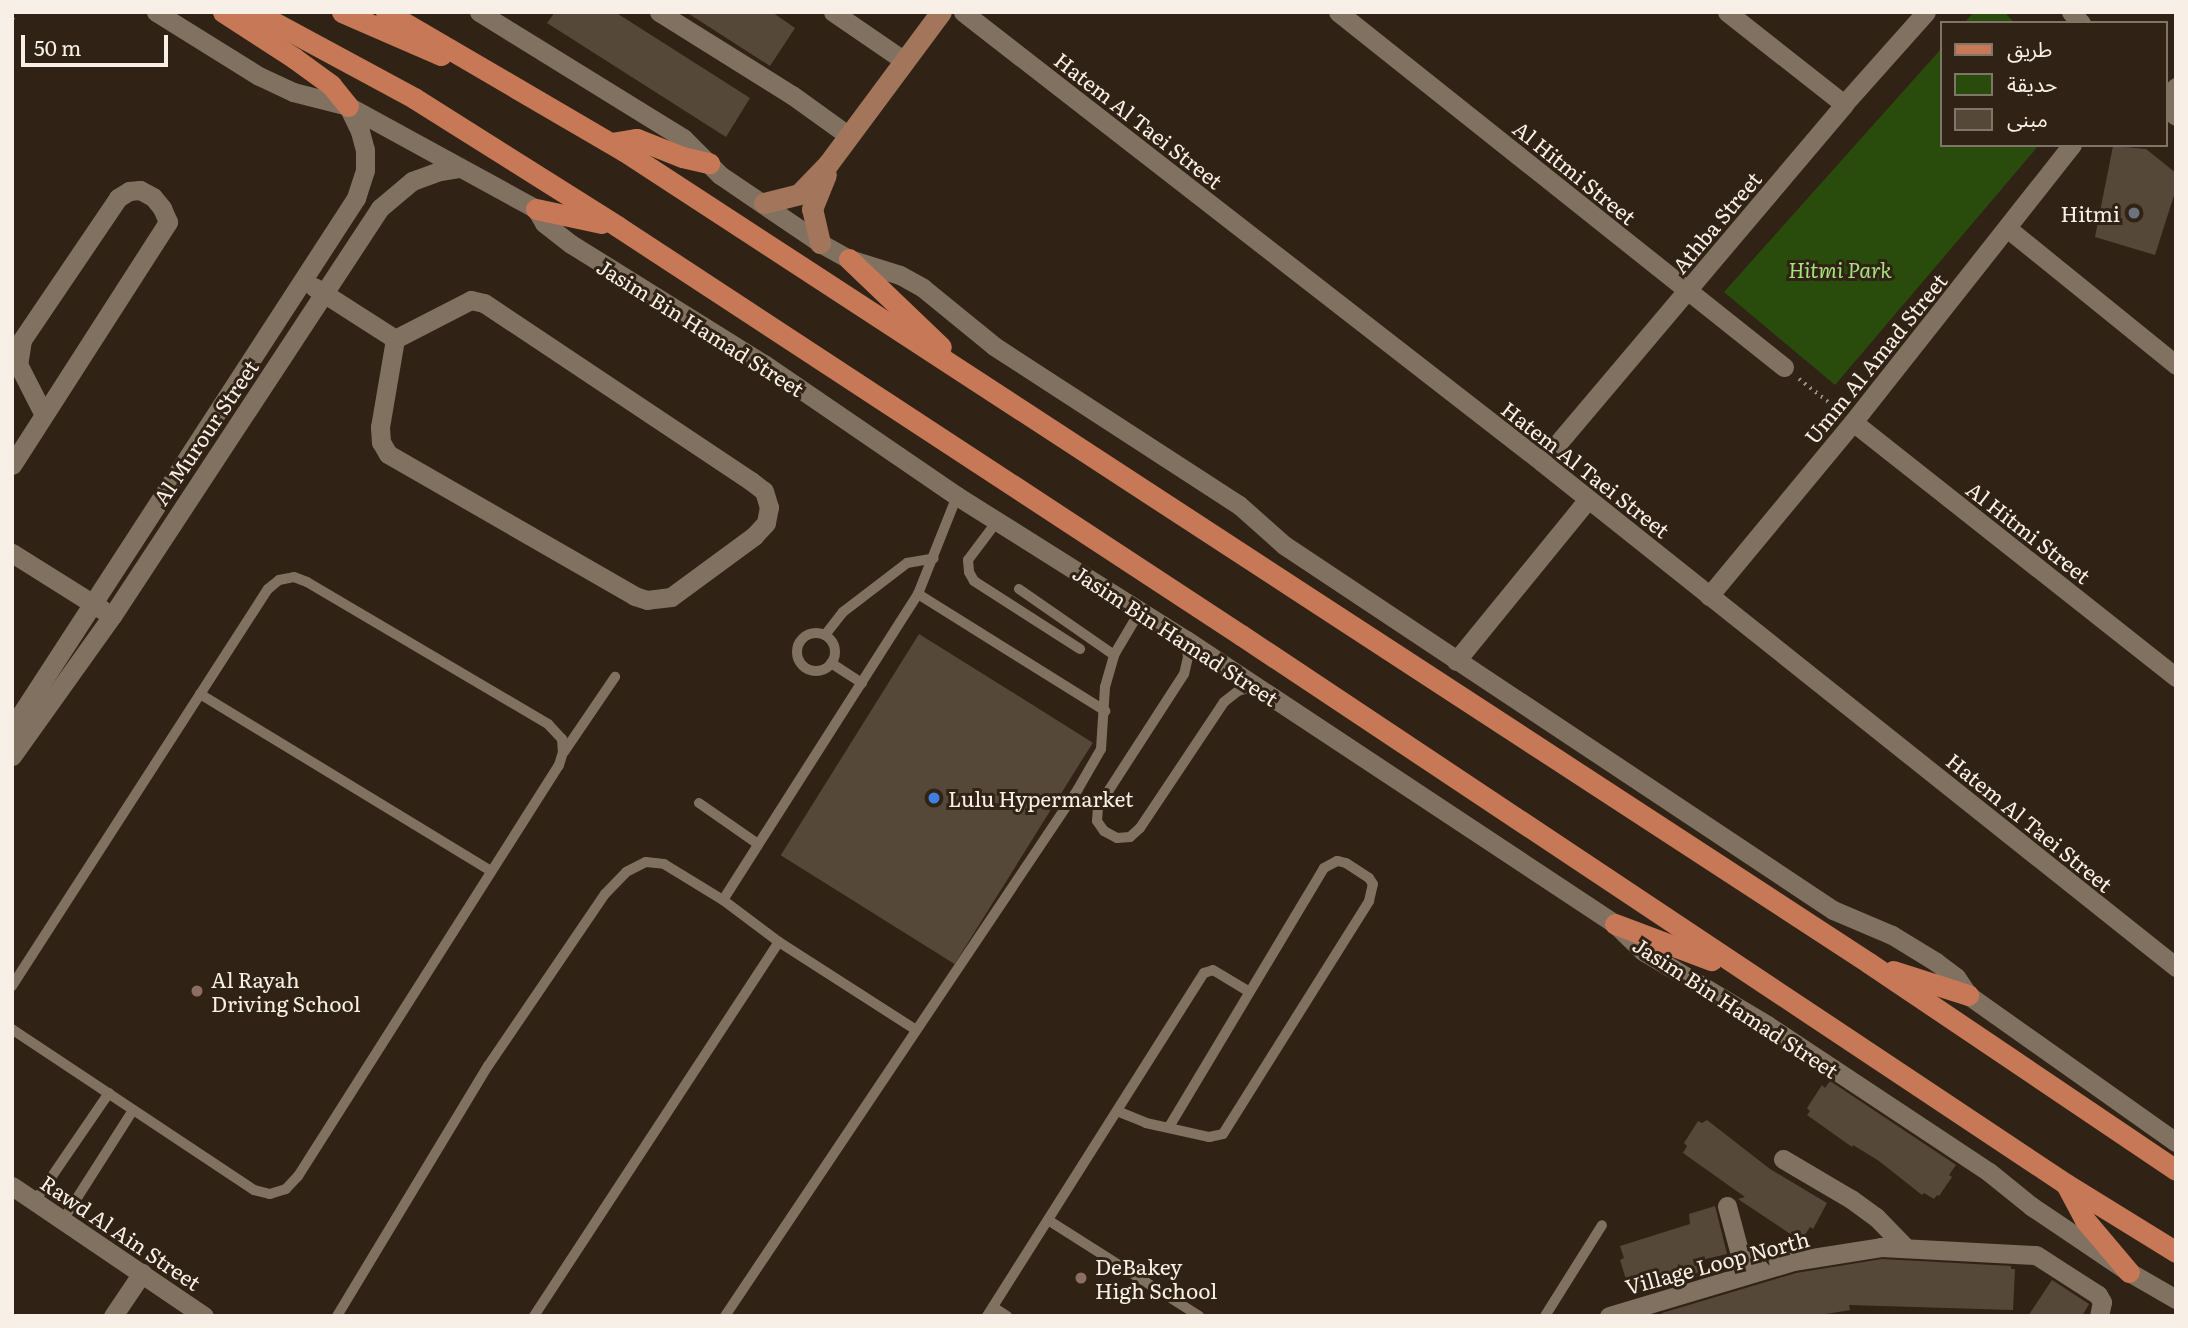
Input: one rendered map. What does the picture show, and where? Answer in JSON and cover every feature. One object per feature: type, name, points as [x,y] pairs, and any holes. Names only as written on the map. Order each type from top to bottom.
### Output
[{"type":"main road","points":[[223,12],[331,85],[348,106]]},
{"type":"main road","name":"Jasim Bin Hamad Street","points":[[256,12],[414,98],[617,226],[1241,635],[2066,1184],[2176,1252]]},
{"type":"main road","points":[[342,12],[410,44],[492,74]]},
{"type":"main road","points":[[386,12],[611,143],[1869,963],[2176,1170]]},
{"type":"main road","points":[[611,143],[637,139],[682,157],[709,163]]},
{"type":"main road","points":[[536,209],[617,226]]},
{"type":"main road","points":[[849,259],[935,340],[947,362]]},
{"type":"main road","points":[[1615,924],[1690,950],[1767,986]]},
{"type":"main road","points":[[1869,963],[1968,995]]},
{"type":"main road","points":[[2066,1184],[2085,1220],[2129,1272]]},
{"type":"street","name":"Jasim Bin Hamad Street","points":[[156,12],[259,76],[293,92],[348,106],[536,209],[544,223],[570,244],[764,364],[957,496],[1186,640],[1615,924],[1643,951],[1778,1032],[1989,1172],[2031,1206],[2129,1272],[2176,1299]]},
{"type":"street","points":[[479,12],[683,138],[720,175],[820,243],[849,259],[885,268],[923,288],[993,346],[1230,499],[1283,545],[1833,910],[1892,935],[1936,962],[1956,977],[1968,995],[2176,1142]]},
{"type":"street","points":[[659,12],[792,95],[849,136]]},
{"type":"street","points":[[833,12],[903,60]]},
{"type":"street","points":[[764,204],[799,194],[828,164],[941,12]]},
{"type":"street","name":"Hatem Al Taei Street","points":[[963,12],[1542,462],[2176,967]]},
{"type":"street","name":"Al Hitmi Street","points":[[1338,12],[1784,366]]},
{"type":"street","points":[[1727,12],[1844,104]]},
{"type":"street","name":"Athba Street","points":[[1542,462],[1844,104],[1926,12]]},
{"type":"street","name":"Al Murour Street","points":[[12,728],[356,198],[365,159],[363,140],[348,106]]},
{"type":"street","name":"Umm Al Amad Street","points":[[1709,596],[1853,422],[2070,147]]},
{"type":"street","points":[[820,243],[812,209],[828,164]]},
{"type":"street","name":"Al Murour Street","points":[[12,756],[112,616],[371,220],[395,192],[428,173],[460,168]]},
{"type":"street","points":[[12,465],[167,222],[162,208],[153,197],[140,190],[129,191],[118,198],[22,340],[18,364],[43,413]]},
{"type":"street","points":[[2007,228],[2176,365]]},
{"type":"street","points":[[304,281],[395,339]]},
{"type":"street","points":[[471,300],[484,303],[764,491],[769,507],[766,523],[754,536],[671,597],[647,600],[635,596],[387,454],[381,442],[380,427],[395,339],[458,304],[471,300]]},
{"type":"street","name":"Al Hitmi Street","points":[[1853,422],[2176,677]]},
{"type":"street","points":[[187,460],[206,472]]},
{"type":"street","points":[[1456,661],[1588,499]]},
{"type":"street","points":[[12,552],[112,616]]},
{"type":"street","points":[[1783,1159],[1876,1217],[1905,1247]]},
{"type":"street","name":"Rawd Al Ain Street","points":[[12,1186],[204,1316]]},
{"type":"street","points":[[1727,1206],[1745,1273]]},
{"type":"street","name":"Village Loop North","points":[[1609,1316],[1745,1273],[1793,1261],[1881,1247],[1905,1247],[2036,1255],[2098,1295],[2102,1302],[2099,1316]]},
{"type":"street","points":[[113,1316],[142,1273]]},
{"type":"lane","points":[[723,900],[918,594],[957,496]]},
{"type":"lane","points":[[998,520],[968,560],[969,572],[974,581],[1080,649]]},
{"type":"lane","points":[[825,635],[843,612],[908,564],[934,558]]},
{"type":"lane","points":[[12,986],[268,589],[279,580],[294,577],[307,582],[548,724],[559,733],[564,752]]},
{"type":"lane","points":[[1019,589],[1114,655]]},
{"type":"lane","points":[[918,594],[1105,711]]},
{"type":"lane","points":[[725,1316],[1078,789],[1101,749],[1105,687],[1114,655],[1140,611]]},
{"type":"lane","points":[[813,633],[825,635],[833,645],[831,663],[814,671],[803,666],[797,656],[802,639],[813,633]]},
{"type":"lane","points":[[1186,640],[1188,657],[1184,674],[1098,807],[1097,821],[1104,831],[1117,838],[1130,837],[1140,828],[1224,702],[1238,691],[1255,686]]},
{"type":"lane","points":[[831,663],[862,682]]},
{"type":"lane","points":[[12,1029],[254,1191],[270,1194],[286,1189],[298,1176],[559,765],[564,752],[615,677]]},
{"type":"lane","points":[[200,694],[491,871]]},
{"type":"lane","points":[[699,803],[758,844]]},
{"type":"lane","points":[[1117,1111],[1146,1123],[1214,1137],[1226,1130],[1369,901],[1373,884],[1369,878],[1346,863],[1337,861],[1324,868],[1169,1127]]},
{"type":"lane","points":[[337,1316],[488,1066],[605,894],[626,872],[646,862],[664,864],[723,900],[779,942],[916,1030]]},
{"type":"lane","points":[[534,1316],[779,942]]},
{"type":"lane","points":[[1007,1316],[990,1311],[1204,973],[1213,970],[1248,991]]},
{"type":"lane","points":[[35,1201],[109,1093]]},
{"type":"lane","points":[[62,1220],[133,1110]]},
{"type":"lane","points":[[1048,1220],[1199,1316]]},
{"type":"lane","points":[[1545,1316],[1602,1225]]},
{"type":"path","points":[[12,19],[16,12]]},
{"type":"path","points":[[1784,366],[1853,422]]},
{"type":"green space","points":[[1974,12],[2004,12],[2013,21],[1966,21]]},
{"type":"green space","name":"Hitmi Park","points":[[1940,50],[1940,147],[2037,147],[1835,385],[1724,292]]},
{"type":"building","points":[[555,12],[615,12],[750,98],[726,137],[547,23]]},
{"type":"building","points":[[686,12],[772,12],[795,28],[770,66]]},
{"type":"building","name":"Hitmi","points":[[2113,147],[2146,149],[2176,173],[2176,189],[2155,255],[2095,237]]},
{"type":"building","name":"Lulu Hypermarket","points":[[919,634],[1093,743],[955,964],[781,855]]},
{"type":"building","points":[[1830,1081],[1956,1165],[1949,1175],[1952,1177],[1939,1196],[1934,1199],[1924,1193],[1922,1195],[1879,1161],[1853,1145],[1852,1147],[1807,1115],[1810,1111],[1807,1108],[1822,1085],[1825,1088]]},
{"type":"building","points":[[1707,1120],[1770,1169],[1827,1203],[1813,1229],[1810,1227],[1801,1241],[1738,1199],[1745,1197],[1683,1153],[1687,1146],[1684,1143],[1698,1121],[1702,1123]]},
{"type":"building","points":[[1715,1206],[1727,1254],[1697,1261],[1699,1276],[1658,1289],[1657,1285],[1633,1289],[1632,1285],[1628,1286],[1620,1260],[1624,1258],[1620,1246],[1690,1224],[1689,1214]]},
{"type":"building","points":[[1882,1259],[2011,1266],[2011,1269],[2015,1269],[2013,1310],[1849,1305],[1850,1310],[1814,1316],[1662,1316],[1662,1313],[1796,1273]]},
{"type":"building","points":[[2052,1280],[2089,1304],[2082,1316],[2028,1316]]},
{"type":"place","name":"Hitmi","points":[[2134,213]]},
{"type":"place","name":"Lulu Hypermarket","points":[[934,798]]},
{"type":"place","name":"Al Rayah Driving School","points":[[197,991]]},
{"type":"place","name":"DeBakey High School","points":[[1081,1278]]}]
